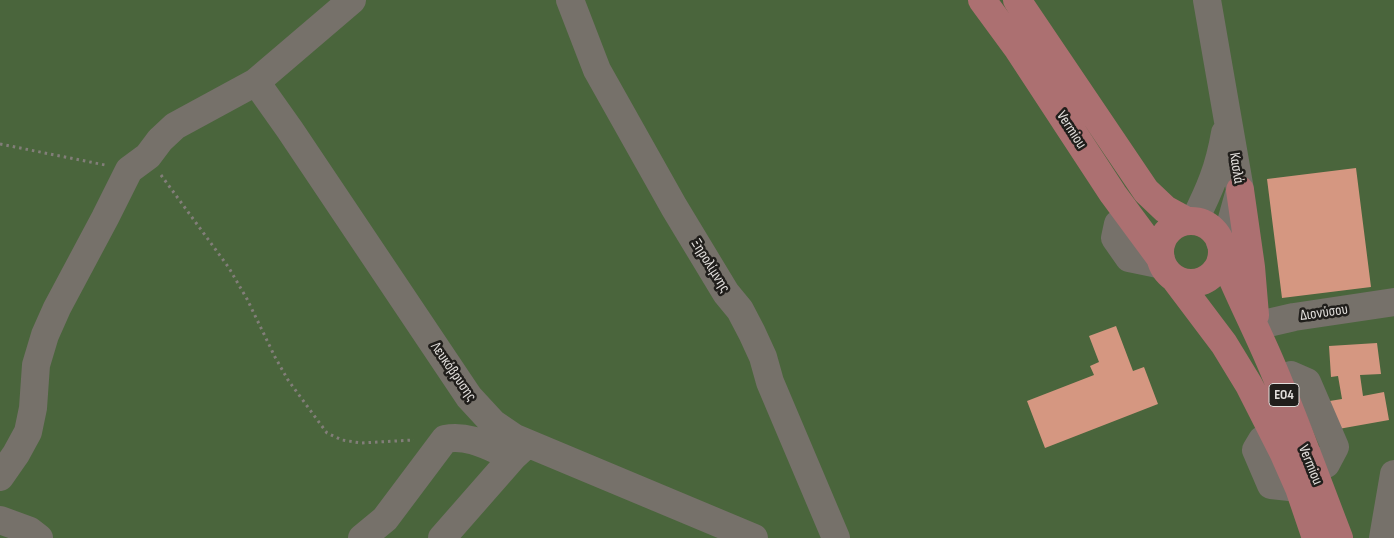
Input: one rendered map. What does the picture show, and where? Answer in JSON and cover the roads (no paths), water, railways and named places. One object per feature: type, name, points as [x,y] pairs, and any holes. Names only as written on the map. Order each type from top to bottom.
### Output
[{"type":"main road","name":"Vermiou","points":[[982,0],[1018,49],[1113,194],[1224,344],[1249,385],[1284,454],[1299,488],[1316,538]]},
{"type":"main road","name":"Vermiou","points":[[1017,0],[1146,191],[1165,209],[1190,221]]},
{"type":"main road","points":[[1240,190],[1252,276],[1255,326]]},
{"type":"main road","points":[[1190,221],[1171,228],[1165,234],[1160,251],[1166,268],[1190,283],[1205,280],[1216,269],[1221,248]]},
{"type":"main road","name":"ΕΟ4","points":[[1190,221],[1207,226],[1217,236],[1221,248]]},
{"type":"main road","name":"Vermiou","points":[[1221,248],[1236,289],[1255,326],[1282,391],[1339,538]]},
{"type":"main road","points":[[1299,488],[1308,520],[1310,538]]},
{"type":"street","points":[[0,477],[28,432],[33,408],[36,365],[45,334],[106,218],[138,163],[175,126],[256,82],[352,0]]},
{"type":"street","name":"Ξηρολίμνης","points":[[570,0],[597,70],[679,216],[726,294],[740,310],[752,333],[763,357],[770,382],[836,538]]},
{"type":"street","name":"Κασλά","points":[[1207,0],[1240,190],[1230,226],[1221,248]]},
{"type":"street","name":"Λευκόβρυσης","points":[[256,82],[296,138],[469,398],[493,423],[516,438],[520,450],[754,538]]},
{"type":"street","name":"Κασλά","points":[[1190,221],[1214,178],[1221,158],[1227,121]]},
{"type":"street","points":[[1118,224],[1115,238],[1129,258],[1166,268]]},
{"type":"street","name":"Διονύσου","points":[[1255,326],[1294,317],[1394,302]]},
{"type":"street","points":[[1291,375],[1307,382],[1335,447],[1326,464]]},
{"type":"street","points":[[362,538],[385,519],[445,439],[454,437],[520,450],[442,538]]},
{"type":"street","points":[[1262,440],[1256,450],[1271,485],[1299,488]]},
{"type":"street","points":[[1383,538],[1394,474]]},
{"type":"street","points":[[0,520],[30,531],[39,538]]}]
